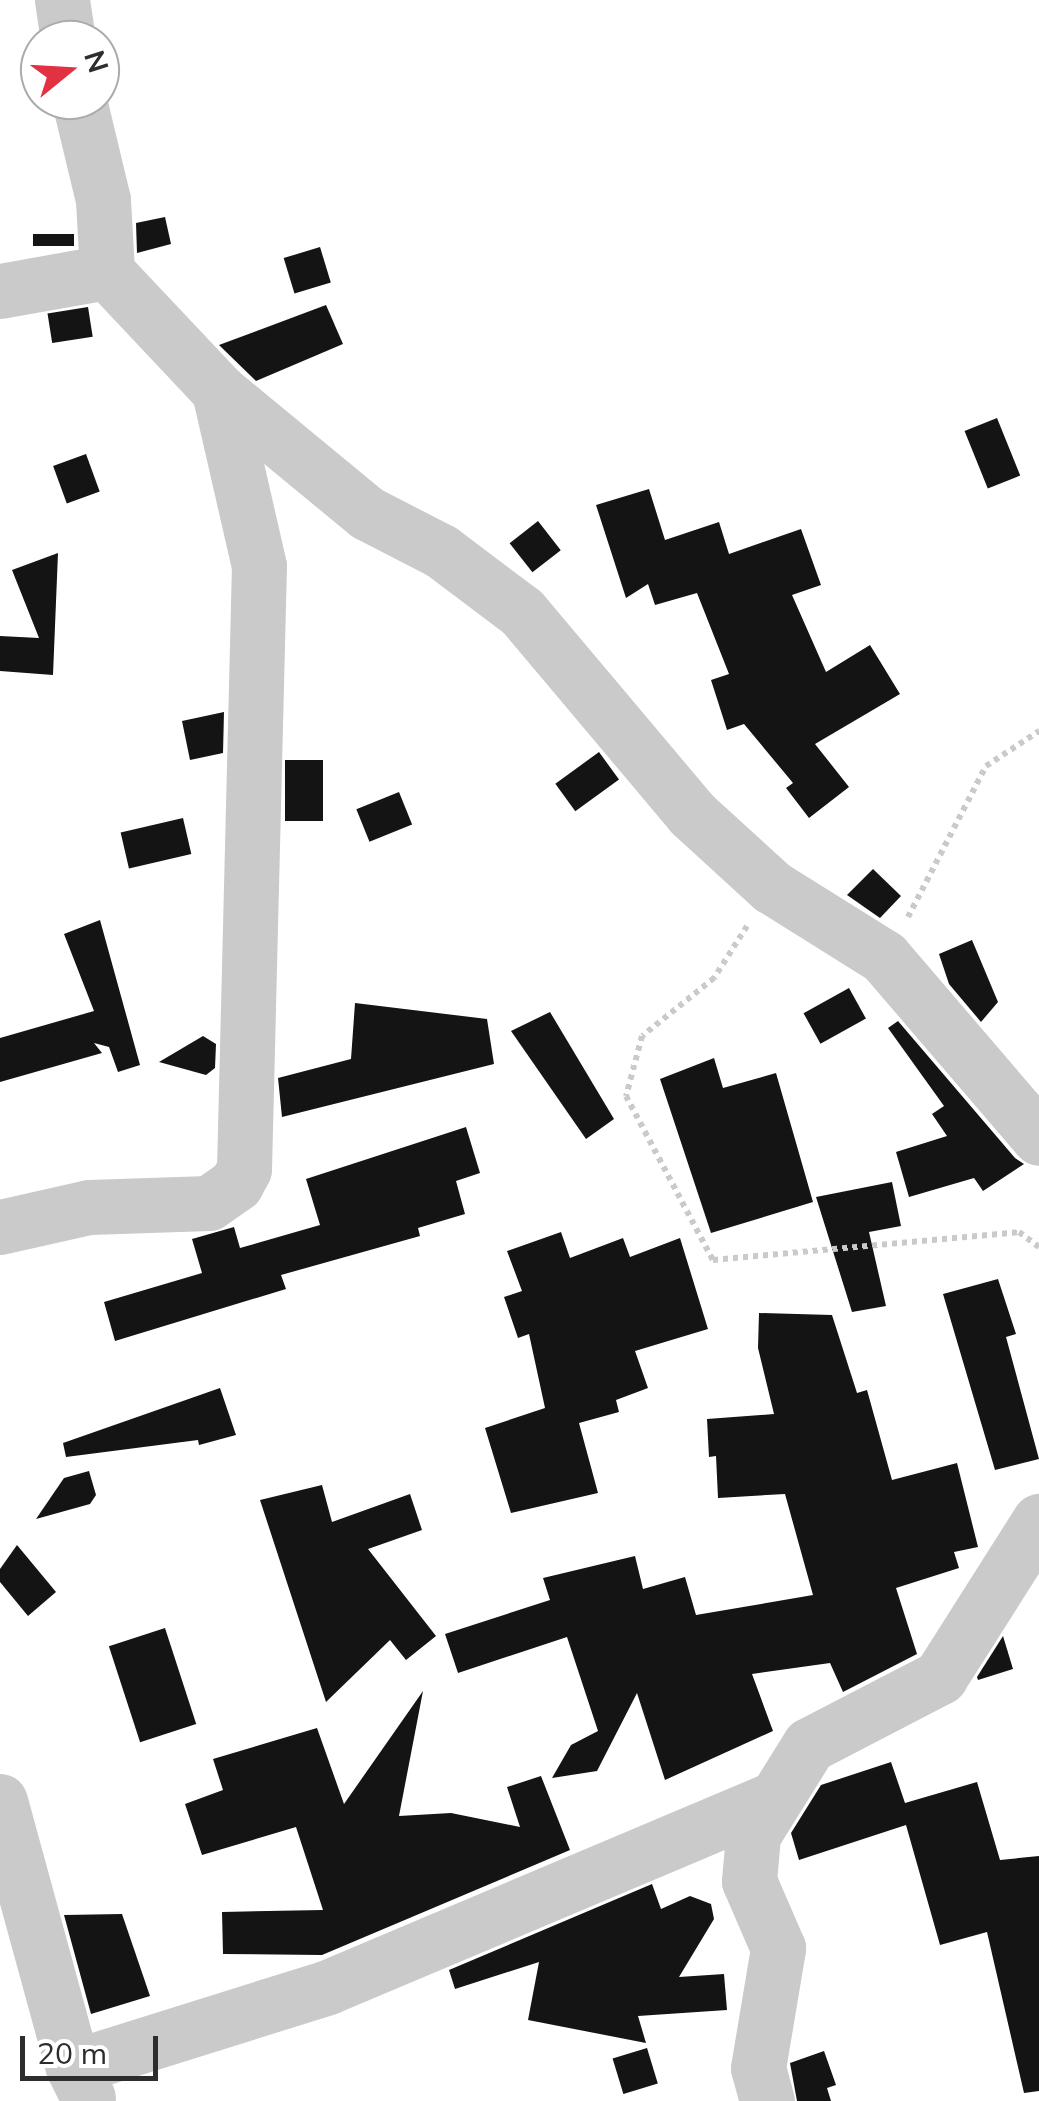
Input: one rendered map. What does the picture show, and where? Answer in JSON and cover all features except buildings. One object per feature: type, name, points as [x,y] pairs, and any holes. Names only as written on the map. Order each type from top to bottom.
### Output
[{"type":"street","points":[[84,120],[103,200],[107,272],[219,392],[367,513],[441,551],[522,612],[640,759],[772,887],[884,957],[1039,1138]]},
{"type":"street","points":[[0,291],[107,272]]},
{"type":"street","points":[[0,1228],[89,1207],[208,1203],[236,1184],[244,1169],[259,566],[219,392]]},
{"type":"street","points":[[766,2101],[758,2068],[778,1948],[749,1881],[753,1834],[810,1745],[940,1677],[1039,1522]]},
{"type":"street","points":[[0,1800],[81,2084],[328,1987],[772,1799]]},
{"type":"path","points":[[884,957],[944,857],[986,766],[1039,731]]},
{"type":"path","points":[[772,887],[714,978],[642,1036],[626,1096],[713,1260],[1019,1232],[1039,1246]]}]
